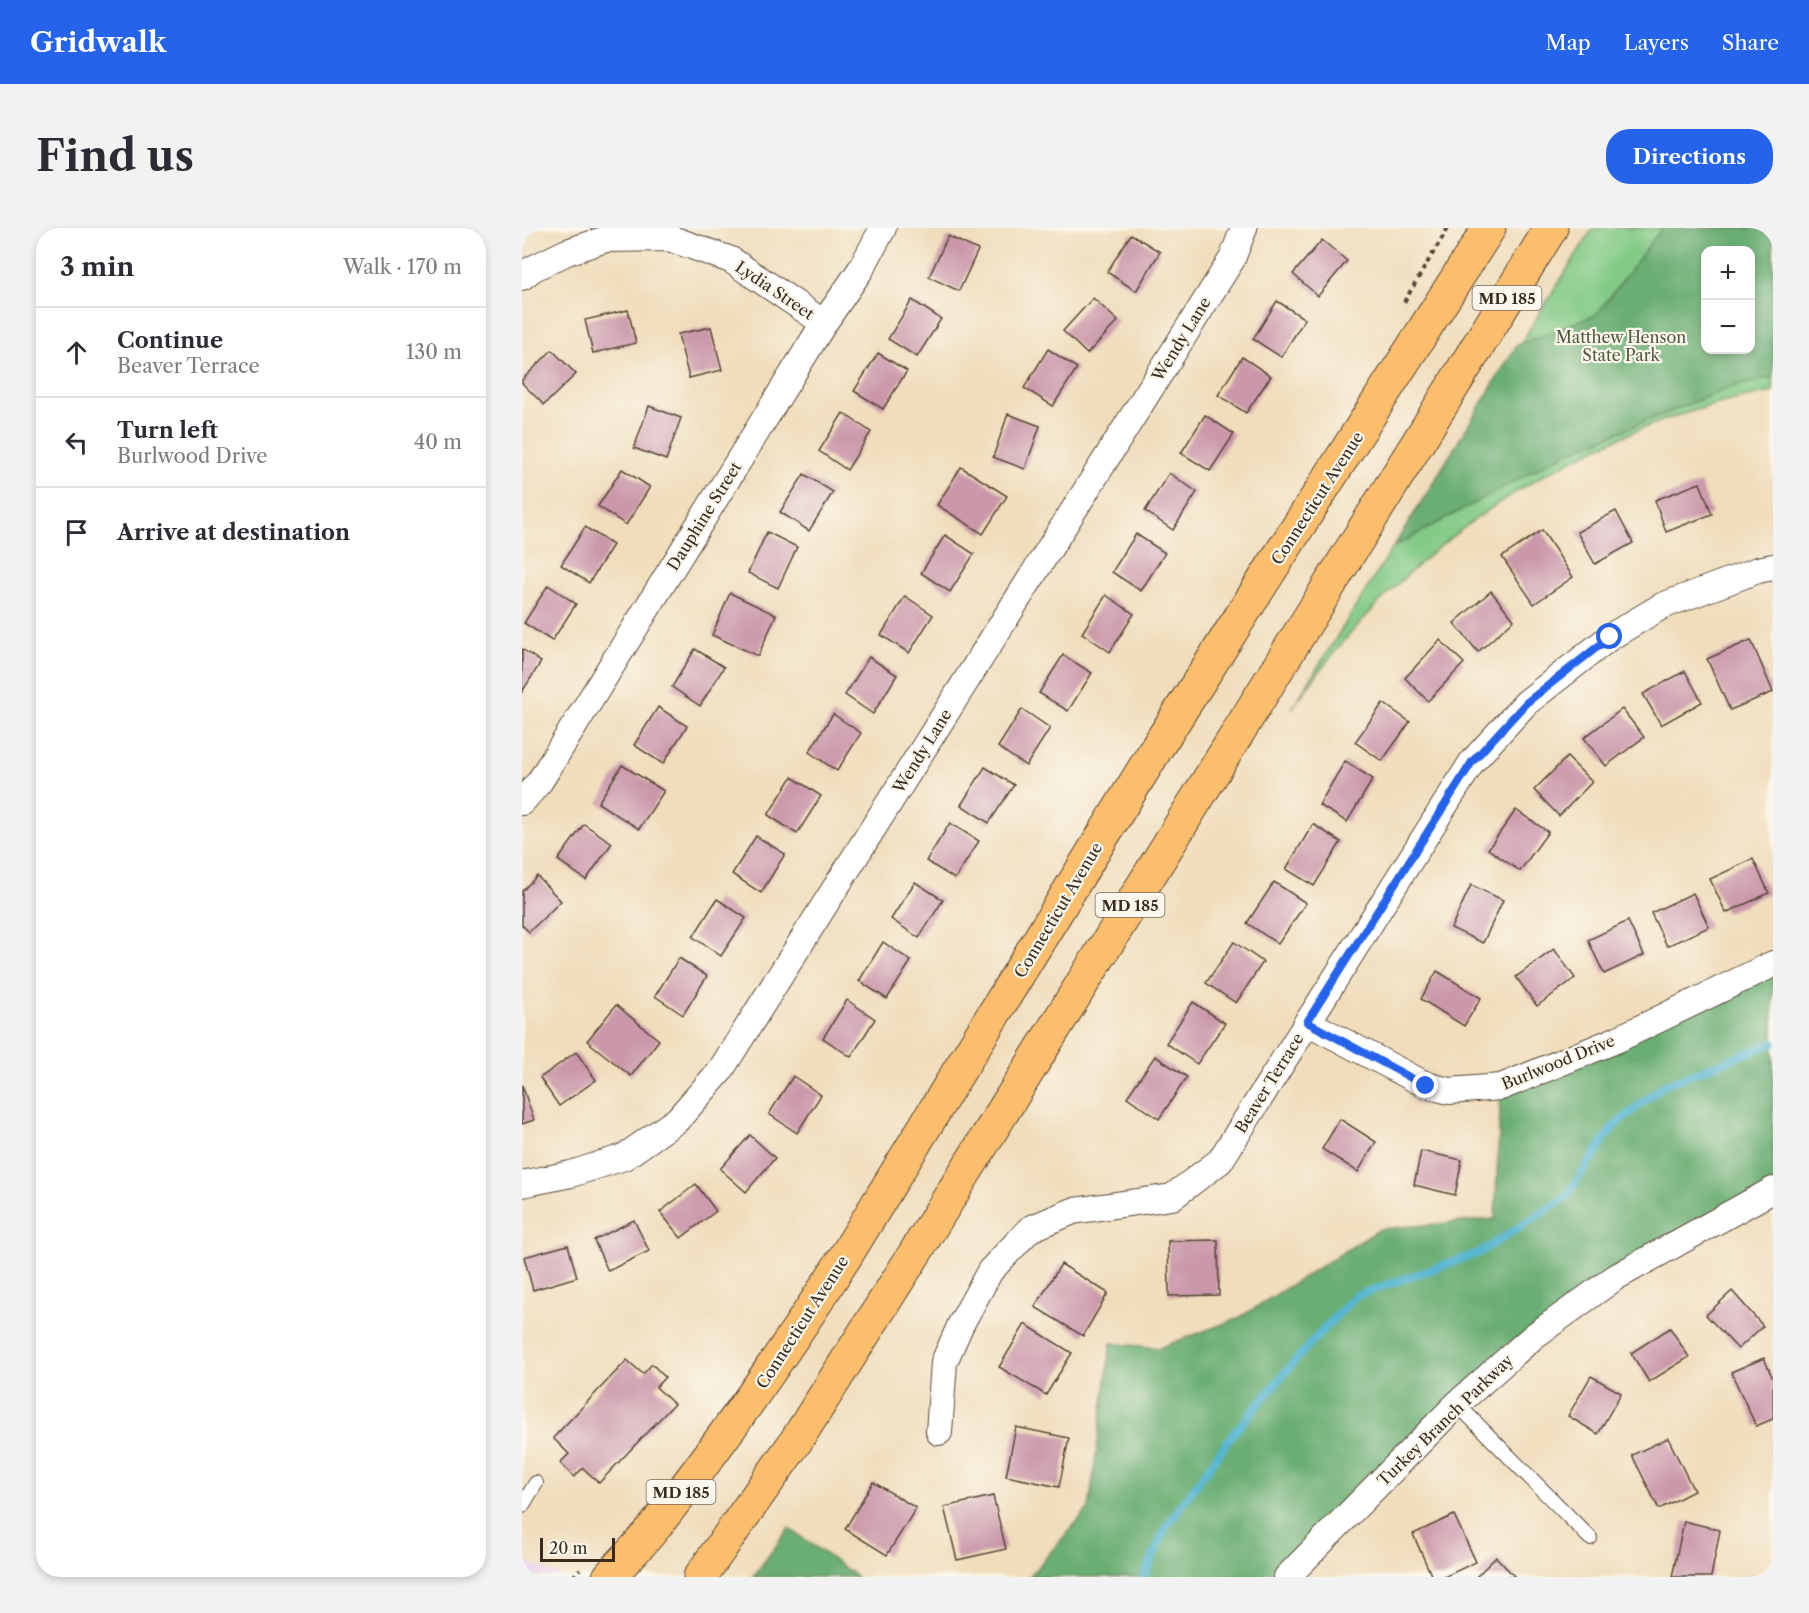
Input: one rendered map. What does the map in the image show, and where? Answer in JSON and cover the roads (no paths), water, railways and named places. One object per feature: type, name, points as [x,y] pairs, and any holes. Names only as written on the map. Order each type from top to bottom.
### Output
[{"type":"main road","name":"Connecticut Avenue","points":[[609,1577],[651,1532],[748,1403],[799,1329],[852,1247],[1156,749],[1489,228]]},
{"type":"main road","name":"MD 185","points":[[700,1577],[796,1441],[910,1261],[1551,228]]},
{"type":"street","name":"Dauphine Street","points":[[522,802],[540,781],[824,323],[861,269],[883,228]]},
{"type":"street","name":"Wendy Lane","points":[[522,1184],[571,1174],[624,1157],[677,1120],[720,1071],[1232,259],[1244,228]]},
{"type":"street","name":"Lydia Street","points":[[522,277],[532,269],[567,252],[606,238],[669,238],[731,260],[824,323]]},
{"type":"street","name":"Beaver Terrace","points":[[939,1432],[944,1362],[961,1324],[990,1271],[1030,1229],[1073,1211],[1172,1197],[1220,1161],[1472,762],[1526,703],[1610,637],[1662,606],[1758,570],[1773,567]]},
{"type":"street","name":"Burlwood Drive","points":[[1307,1022],[1426,1086],[1449,1090],[1501,1087],[1616,1040],[1773,964]]},
{"type":"street","name":"Turkey Branch Parkway","points":[[1287,1577],[1457,1404],[1534,1336],[1616,1277],[1773,1190]]},
{"type":"lane","points":[[1457,1404],[1590,1538]]},
{"type":"lane","points":[[522,1506],[537,1483]]},
{"type":"waterway","points":[[1144,1577],[1166,1527],[1232,1435],[1308,1346],[1355,1296],[1479,1253],[1566,1197],[1613,1127],[1664,1085],[1773,1043]]},
{"type":"park label","name":"Matthew Henson State Park","points":[[1621,346]]}]
